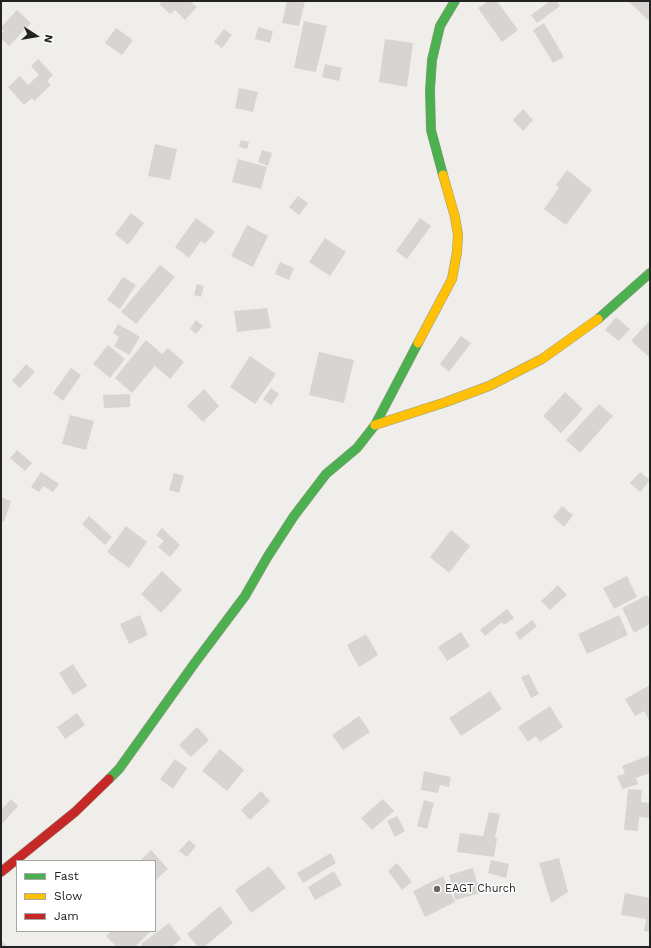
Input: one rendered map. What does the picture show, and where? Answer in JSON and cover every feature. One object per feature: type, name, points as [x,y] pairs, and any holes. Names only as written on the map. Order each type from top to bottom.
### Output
[{"type":"street","points":[[1,872],[75,812],[119,769],[245,596],[268,556],[294,516],[326,474],[357,448],[375,425],[452,279],[458,235],[455,217],[431,130],[430,90],[432,60],[440,26],[455,1]]},
{"type":"street","points":[[375,425],[446,402],[489,386],[542,359],[591,325],[650,273]]},
{"type":"building","points":[[162,1],[190,1],[197,7],[185,20],[175,10],[170,14],[159,4]]},
{"type":"building","points":[[287,1],[305,1],[299,26],[282,23]]},
{"type":"building","points":[[488,1],[497,1],[518,30],[502,42],[478,8]]},
{"type":"building","points":[[550,1],[557,1],[560,6],[537,23],[531,15]]},
{"type":"building","points":[[628,1],[650,1],[650,18],[648,20]]},
{"type":"building","points":[[17,10],[31,23],[9,46],[1,38],[1,34],[4,31],[1,27]]},
{"type":"building","points":[[304,21],[327,26],[316,72],[294,68]]},
{"type":"building","points":[[544,23],[564,57],[553,63],[533,30]]},
{"type":"building","points":[[258,27],[273,31],[270,43],[255,39]]},
{"type":"building","points":[[116,28],[133,40],[122,55],[105,43]]},
{"type":"building","points":[[224,29],[232,35],[222,48],[214,42]]},
{"type":"building","points":[[385,39],[413,43],[407,87],[379,82]]},
{"type":"building","points":[[38,59],[53,75],[47,81],[51,85],[34,101],[32,98],[24,105],[8,87],[20,76],[28,85],[39,75],[31,66]]},
{"type":"building","points":[[325,64],[342,68],[339,81],[322,77]]},
{"type":"building","points":[[239,88],[258,92],[253,112],[235,108]]},
{"type":"building","points":[[523,109],[533,120],[523,131],[513,120]]},
{"type":"building","points":[[241,140],[249,142],[247,149],[239,147]]},
{"type":"building","points":[[155,144],[177,149],[170,180],[148,176]]},
{"type":"building","points":[[262,150],[272,153],[268,166],[258,162]]},
{"type":"building","points":[[238,159],[267,167],[261,189],[232,182]]},
{"type":"building","points":[[567,170],[592,190],[566,225],[544,209],[559,188],[556,185]]},
{"type":"building","points":[[298,196],[308,203],[299,215],[289,207]]},
{"type":"building","points":[[131,213],[144,223],[128,245],[115,234]]},
{"type":"building","points":[[196,218],[215,232],[205,244],[201,241],[189,258],[175,247]]},
{"type":"building","points":[[420,218],[431,226],[407,259],[396,251]]},
{"type":"building","points":[[247,225],[268,236],[253,267],[231,256]]},
{"type":"building","points":[[325,238],[346,252],[330,276],[309,262]]},
{"type":"building","points":[[280,262],[294,268],[289,280],[275,274]]},
{"type":"building","points":[[160,265],[175,277],[136,324],[121,312]]},
{"type":"building","points":[[123,277],[136,285],[120,309],[107,300]]},
{"type":"building","points":[[197,284],[204,286],[201,297],[194,295]]},
{"type":"building","points":[[267,308],[271,328],[237,332],[234,311]]},
{"type":"building","points":[[616,317],[630,329],[619,341],[605,330]]},
{"type":"building","points":[[196,320],[203,326],[196,334],[190,329]]},
{"type":"building","points":[[650,320],[650,358],[631,341]]},
{"type":"building","points":[[118,324],[140,337],[129,355],[114,346],[119,337],[113,333]]},
{"type":"building","points":[[461,336],[471,343],[449,372],[440,364]]},
{"type":"building","points":[[146,340],[162,354],[168,348],[184,362],[170,379],[155,366],[132,393],[115,378]]},
{"type":"building","points":[[108,345],[125,359],[110,378],[93,364]]},
{"type":"building","points":[[319,352],[354,360],[344,403],[309,395]]},
{"type":"building","points":[[250,356],[276,374],[255,404],[230,387]]},
{"type":"building","points":[[26,364],[35,372],[20,388],[12,381]]},
{"type":"building","points":[[71,368],[81,375],[63,401],[53,393]]},
{"type":"building","points":[[271,388],[279,394],[271,405],[263,399]]},
{"type":"building","points":[[204,389],[219,406],[203,422],[187,406]]},
{"type":"building","points":[[565,392],[583,409],[561,433],[543,416]]},
{"type":"building","points":[[130,394],[130,407],[104,408],[103,395]]},
{"type":"building","points":[[599,404],[613,416],[580,453],[566,440]]},
{"type":"building","points":[[70,415],[94,421],[86,450],[62,444]]},
{"type":"building","points":[[17,450],[32,463],[25,471],[10,458]]},
{"type":"building","points":[[41,472],[59,484],[53,492],[43,486],[39,492],[31,487]]},
{"type":"building","points":[[640,472],[650,480],[640,492],[630,483]]},
{"type":"building","points":[[174,473],[184,476],[179,493],[169,490]]},
{"type":"building","points":[[1,497],[11,501],[4,522],[1,521]]},
{"type":"building","points":[[562,506],[573,515],[564,527],[553,517]]},
{"type":"building","points":[[89,516],[112,537],[105,545],[82,524]]},
{"type":"building","points":[[126,526],[147,542],[129,568],[107,552]]},
{"type":"building","points":[[162,528],[180,545],[170,557],[158,547],[164,541],[156,535]]},
{"type":"building","points":[[451,530],[470,546],[449,573],[430,557]]},
{"type":"building","points":[[162,571],[182,590],[161,613],[141,594]]},
{"type":"building","points":[[627,576],[637,597],[614,609],[603,588]]},
{"type":"building","points":[[558,585],[567,595],[550,610],[541,601]]},
{"type":"building","points":[[647,595],[650,601],[650,624],[634,633],[622,608]]},
{"type":"building","points":[[507,609],[514,618],[504,625],[502,622],[485,636],[480,630]]},
{"type":"building","points":[[140,615],[148,635],[129,644],[120,624]]},
{"type":"building","points":[[619,615],[628,635],[587,654],[578,634]]},
{"type":"building","points":[[532,620],[537,626],[520,640],[515,633]]},
{"type":"building","points":[[461,632],[470,646],[447,661],[438,647]]},
{"type":"building","points":[[366,634],[378,655],[359,667],[347,645]]},
{"type":"building","points":[[73,664],[87,686],[73,695],[59,673]]},
{"type":"building","points":[[529,674],[539,694],[531,698],[521,677]]},
{"type":"building","points":[[650,685],[649,720],[644,711],[635,716],[625,699]]},
{"type":"building","points":[[490,691],[502,709],[461,736],[449,718]]},
{"type":"building","points":[[550,706],[563,727],[540,742],[536,736],[528,742],[518,727]]},
{"type":"building","points":[[77,713],[85,725],[65,739],[57,727]]},
{"type":"building","points":[[359,716],[370,732],[343,750],[332,735]]},
{"type":"building","points":[[197,727],[209,740],[191,757],[179,745]]},
{"type":"building","points":[[220,749],[244,770],[227,791],[202,771]]},
{"type":"building","points":[[650,755],[650,773],[636,778],[638,784],[622,789],[617,776],[625,774],[622,766]]},
{"type":"building","points":[[175,759],[187,768],[173,789],[160,779]]},
{"type":"building","points":[[424,771],[451,777],[449,787],[440,785],[438,793],[421,790]]},
{"type":"building","points":[[628,789],[642,790],[641,802],[650,803],[650,818],[639,817],[638,831],[624,830]]},
{"type":"building","points":[[261,791],[270,801],[250,820],[241,810]]},
{"type":"building","points":[[11,799],[18,806],[1,825],[1,810]]},
{"type":"building","points":[[383,799],[394,811],[372,830],[361,818]]},
{"type":"building","points":[[424,800],[434,803],[427,829],[417,826]]},
{"type":"building","points":[[489,812],[500,814],[495,838],[497,838],[494,857],[457,852],[460,833],[483,836]]},
{"type":"building","points":[[397,816],[405,831],[395,837],[387,821]]},
{"type":"building","points":[[189,840],[196,846],[187,857],[179,851]]},
{"type":"building","points":[[151,850],[168,869],[156,880],[156,860],[141,860]]},
{"type":"building","points":[[331,853],[336,863],[303,883],[297,873]]},
{"type":"building","points":[[559,858],[568,892],[551,903],[539,863]]},
{"type":"building","points":[[491,860],[509,864],[506,878],[488,873]]},
{"type":"building","points":[[397,863],[412,882],[402,890],[388,871]]},
{"type":"building","points":[[269,866],[286,888],[251,913],[235,890]]},
{"type":"building","points":[[473,868],[480,893],[455,900],[449,875]]},
{"type":"building","points":[[334,871],[342,885],[315,900],[308,887]]},
{"type":"building","points":[[443,876],[455,902],[425,917],[413,891]]},
{"type":"building","points":[[625,893],[650,898],[650,932],[644,931],[646,919],[621,915]]},
{"type":"building","points":[[220,906],[233,923],[204,947],[198,947],[187,934]]},
{"type":"building","points":[[169,923],[181,939],[172,947],[144,947],[141,944]]},
{"type":"building","points":[[110,932],[150,932],[135,947],[117,947],[106,936]]},
{"type":"building","points":[[1,941],[8,947],[1,947]]},
{"type":"traffic: fast","points":[[443,175],[431,130],[430,90],[432,60],[440,26],[455,1]]},
{"type":"traffic: fast","points":[[598,319],[650,273]]},
{"type":"traffic: fast","points":[[109,779],[119,769],[245,596],[268,556],[294,516],[326,474],[357,448],[375,425],[418,343]]},
{"type":"traffic: slow","points":[[418,343],[452,279],[457,252],[458,235],[455,217],[443,175]]},
{"type":"traffic: slow","points":[[375,425],[446,402],[489,386],[542,359],[598,319]]},
{"type":"traffic: jam","points":[[1,872],[75,812],[109,779]]},
{"type":"place","name":"EAGT Church","points":[[437,889]]}]
